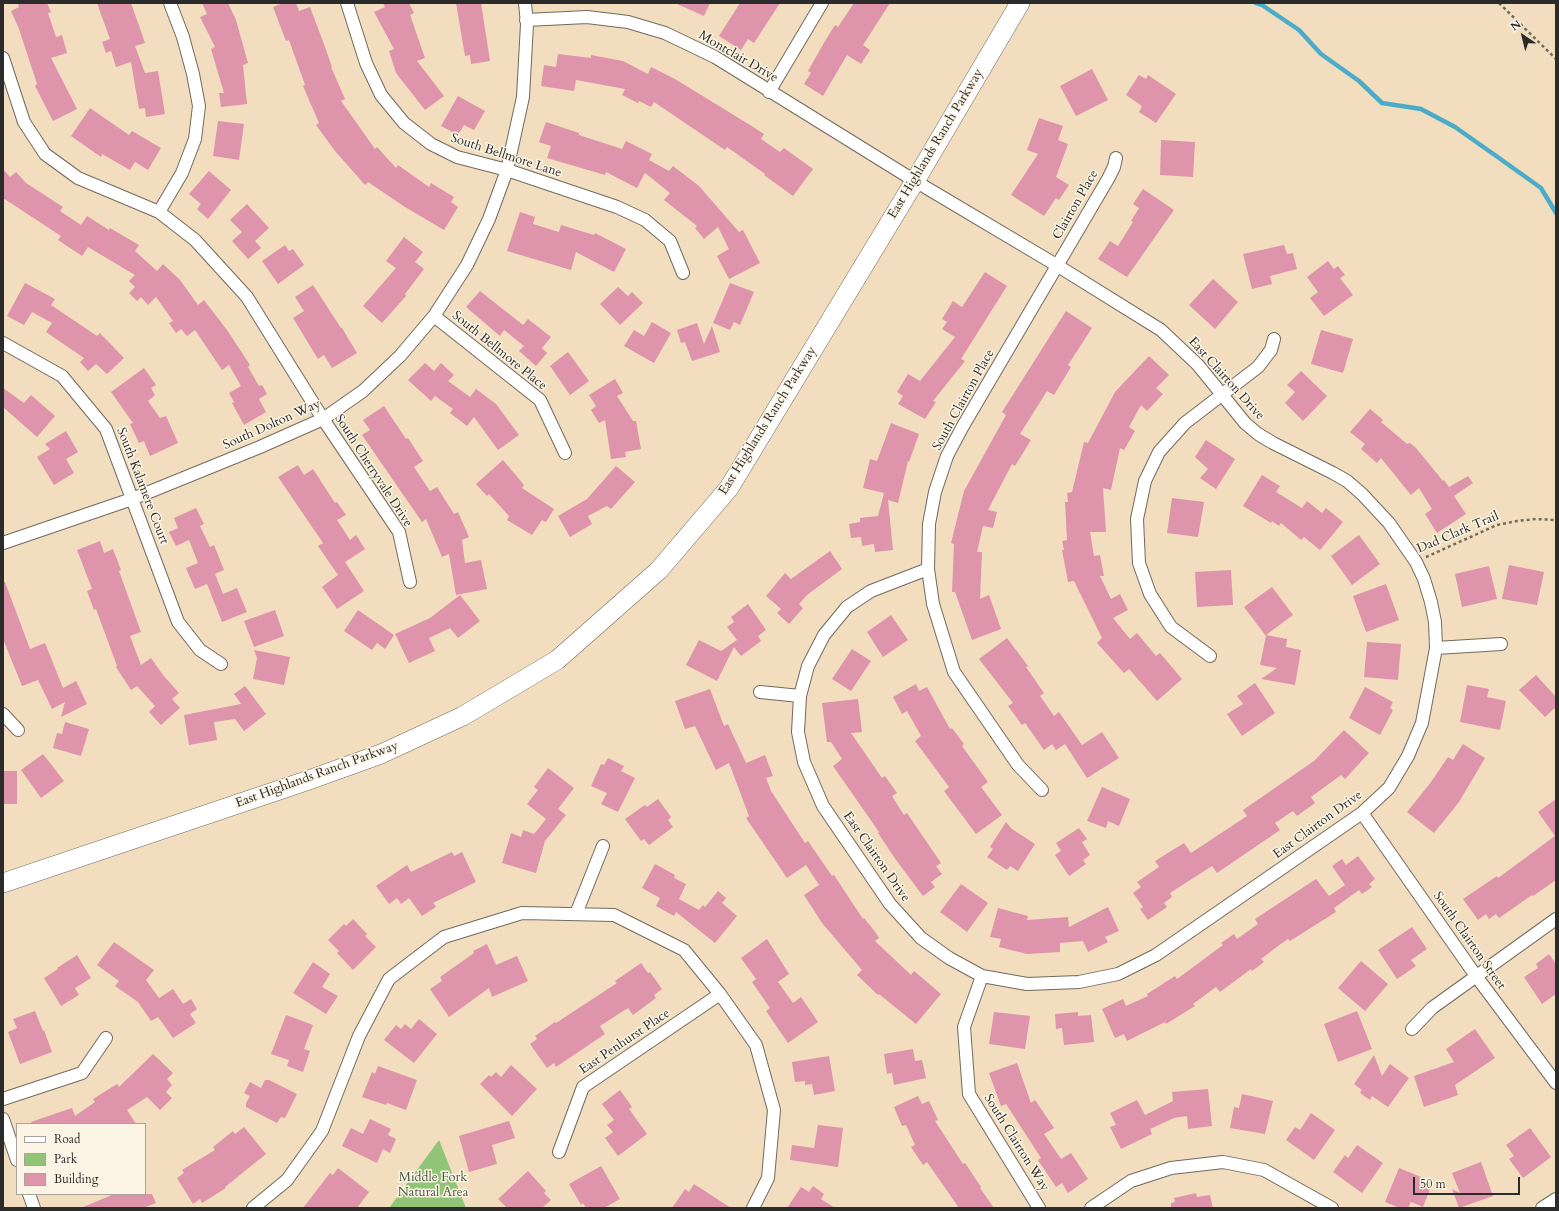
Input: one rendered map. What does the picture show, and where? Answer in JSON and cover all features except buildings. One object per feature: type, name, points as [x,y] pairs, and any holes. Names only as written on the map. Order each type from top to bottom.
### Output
[{"type":"main road","name":"East Highlands Ranch Parkway","points":[[3,882],[306,781],[381,754],[463,716],[557,660],[659,570],[729,488],[915,181],[1020,3]]},
{"type":"street","points":[[160,212],[182,173],[195,139],[199,106],[191,66],[183,37],[170,3]]},
{"type":"street","name":"South Bellmore Lane","points":[[347,3],[366,63],[381,95],[404,123],[431,144],[457,157],[506,170],[617,207],[645,220],[670,241],[683,273]]},
{"type":"street","name":"South Dolton Way","points":[[3,542],[132,499],[260,447],[323,419],[363,391],[400,356],[434,316],[467,265],[489,219],[506,170],[523,97],[527,24],[524,3]]},
{"type":"street","points":[[769,92],[822,3]]},
{"type":"street","name":"Montclair Drive","points":[[526,20],[587,17],[628,22],[665,33],[715,57],[769,92],[915,181]]},
{"type":"street","name":"South Cherryvale Drive","points":[[3,58],[24,122],[44,154],[78,178],[160,212],[195,240],[247,297],[323,419],[399,532],[410,582]]},
{"type":"street","name":"Clairton Place","points":[[1058,266],[1108,179],[1114,167],[1116,158]]},
{"type":"street","name":"East Clairton Drive","points":[[915,181],[1058,266],[1161,330],[1198,365],[1245,423],[1258,434],[1334,473],[1347,481],[1362,494],[1389,523],[1416,562],[1424,579],[1431,602],[1435,622],[1436,648],[1422,723],[1408,756],[1389,788],[1362,813],[1156,955],[1118,974],[1079,982],[1027,984],[982,976],[949,958],[921,938],[890,904],[823,806],[804,762],[798,732],[800,696],[808,666],[824,634],[847,607],[870,591],[928,569]]},
{"type":"street","name":"South Clairton Place","points":[[1042,790],[1018,765],[954,672],[933,604],[928,569],[930,524],[935,492],[947,456],[963,426],[1058,266]]},
{"type":"street","name":"South Bellmore Place","points":[[434,316],[540,400],[565,453]]},
{"type":"street","points":[[1210,656],[1171,627],[1150,594],[1139,563],[1137,519],[1145,481],[1159,452],[1185,423],[1258,367],[1271,350],[1274,339]]},
{"type":"street","name":"South Kalamere Court","points":[[3,343],[62,376],[106,429],[178,622],[200,650],[221,664]]},
{"type":"street","points":[[1436,648],[1502,644]]},
{"type":"street","points":[[760,692],[800,696]]},
{"type":"street","points":[[3,714],[18,730]]},
{"type":"street","name":"South Clairton Street","points":[[1362,813],[1476,976],[1556,1083]]},
{"type":"street","points":[[576,914],[603,846]]},
{"type":"street","points":[[253,1208],[287,1180],[322,1131],[359,1036],[389,979],[444,937],[522,913],[614,915],[684,950],[720,994],[756,1045],[774,1110],[768,1178],[753,1208]]},
{"type":"street","points":[[1412,1029],[1432,1008],[1556,919]]},
{"type":"street","name":"South Clairton Way","points":[[982,976],[964,1027],[969,1094],[1039,1208]]},
{"type":"street","name":"East Penhurst Place","points":[[559,1152],[583,1087],[720,994]]},
{"type":"street","points":[[3,1100],[82,1073],[106,1038]]},
{"type":"street","points":[[3,1119],[16,1157]]},
{"type":"street","points":[[1092,1208],[1131,1181],[1171,1168],[1223,1162],[1264,1170],[1332,1208]]},
{"type":"street","points":[[29,1195],[34,1208]]},
{"type":"street","points":[[1542,1208],[1556,1199]]},
{"type":"path","points":[[1499,3],[1556,59]]},
{"type":"path","name":"Dad Clark Trail","points":[[1416,562],[1497,525],[1536,519],[1556,520]]},
{"type":"green space","name":"Middle Fork Natural Area","points":[[439,1140],[466,1208],[389,1208]]},
{"type":"waterway","points":[[1256,3],[1262,5],[1299,30],[1321,54],[1359,81],[1382,103],[1421,109],[1455,127],[1541,188],[1556,213]]}]
